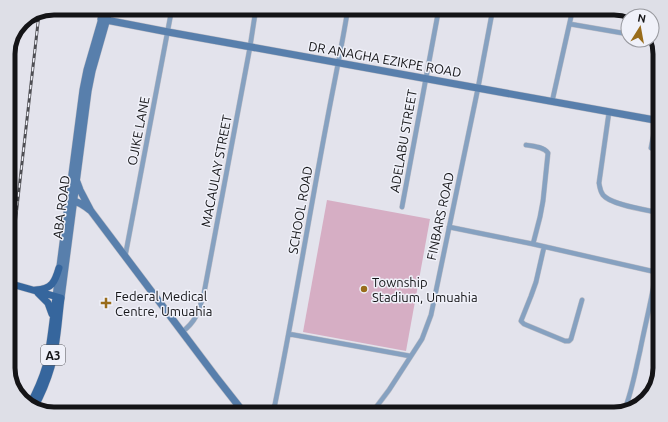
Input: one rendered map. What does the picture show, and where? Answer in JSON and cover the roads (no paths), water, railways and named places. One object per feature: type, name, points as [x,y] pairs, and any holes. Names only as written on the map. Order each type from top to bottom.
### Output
[{"type":"main road","name":"ABA ROAD","points":[[32,400],[46,365],[72,210],[71,197],[76,178],[88,91],[104,15]]},
{"type":"main road","name":"ABA ROAD","points":[[37,403],[46,383],[55,348],[59,268],[71,197],[83,90],[87,70],[106,15]]},
{"type":"main road","name":"DR ANAGHA EZIKPE ROAD","points":[[104,20],[653,120]]},
{"type":"main road","points":[[76,178],[83,197],[91,211],[240,407]]},
{"type":"main road","points":[[71,197],[83,197]]},
{"type":"main road","points":[[71,197],[91,211]]},
{"type":"main road","points":[[72,210],[76,206],[84,206]]},
{"type":"main road","points":[[33,290],[44,289],[51,286],[55,280],[59,268]]},
{"type":"main road","points":[[15,285],[58,298]]},
{"type":"main road","points":[[33,290],[48,302],[53,320]]},
{"type":"street","name":"OJIKE LANE","points":[[125,257],[171,15]]},
{"type":"street","name":"MACAULAY STREET","points":[[182,332],[189,327],[196,318],[204,293],[255,15]]},
{"type":"street","name":"SCHOOL ROAD","points":[[274,407],[289,334],[347,15]]},
{"type":"street","name":"ADELABU STREET","points":[[402,207],[438,15]]},
{"type":"street","name":"FINBARS ROAD","points":[[377,407],[390,390],[422,339],[431,315],[492,15]]},
{"type":"street","points":[[552,102],[572,15]]},
{"type":"street","points":[[570,24],[620,33]]},
{"type":"street","points":[[609,112],[599,183],[600,191],[604,197],[619,204],[653,211]]},
{"type":"street","points":[[651,148],[653,140]]},
{"type":"street","points":[[526,145],[544,149],[548,153],[543,201],[533,244]]},
{"type":"street","points":[[449,227],[653,271]]},
{"type":"street","points":[[544,247],[536,282],[521,321],[524,324],[569,342],[582,300]]},
{"type":"street","points":[[627,405],[635,375],[653,292]]},
{"type":"street","points":[[289,334],[410,356]]},
{"type":"railway","points":[[15,225],[38,19]]},
{"type":"place","name":"Township Stadium, Umuahia","points":[[364,289]]},
{"type":"place","name":"Federal Medical Centre, Umuahia","points":[[106,303]]}]
